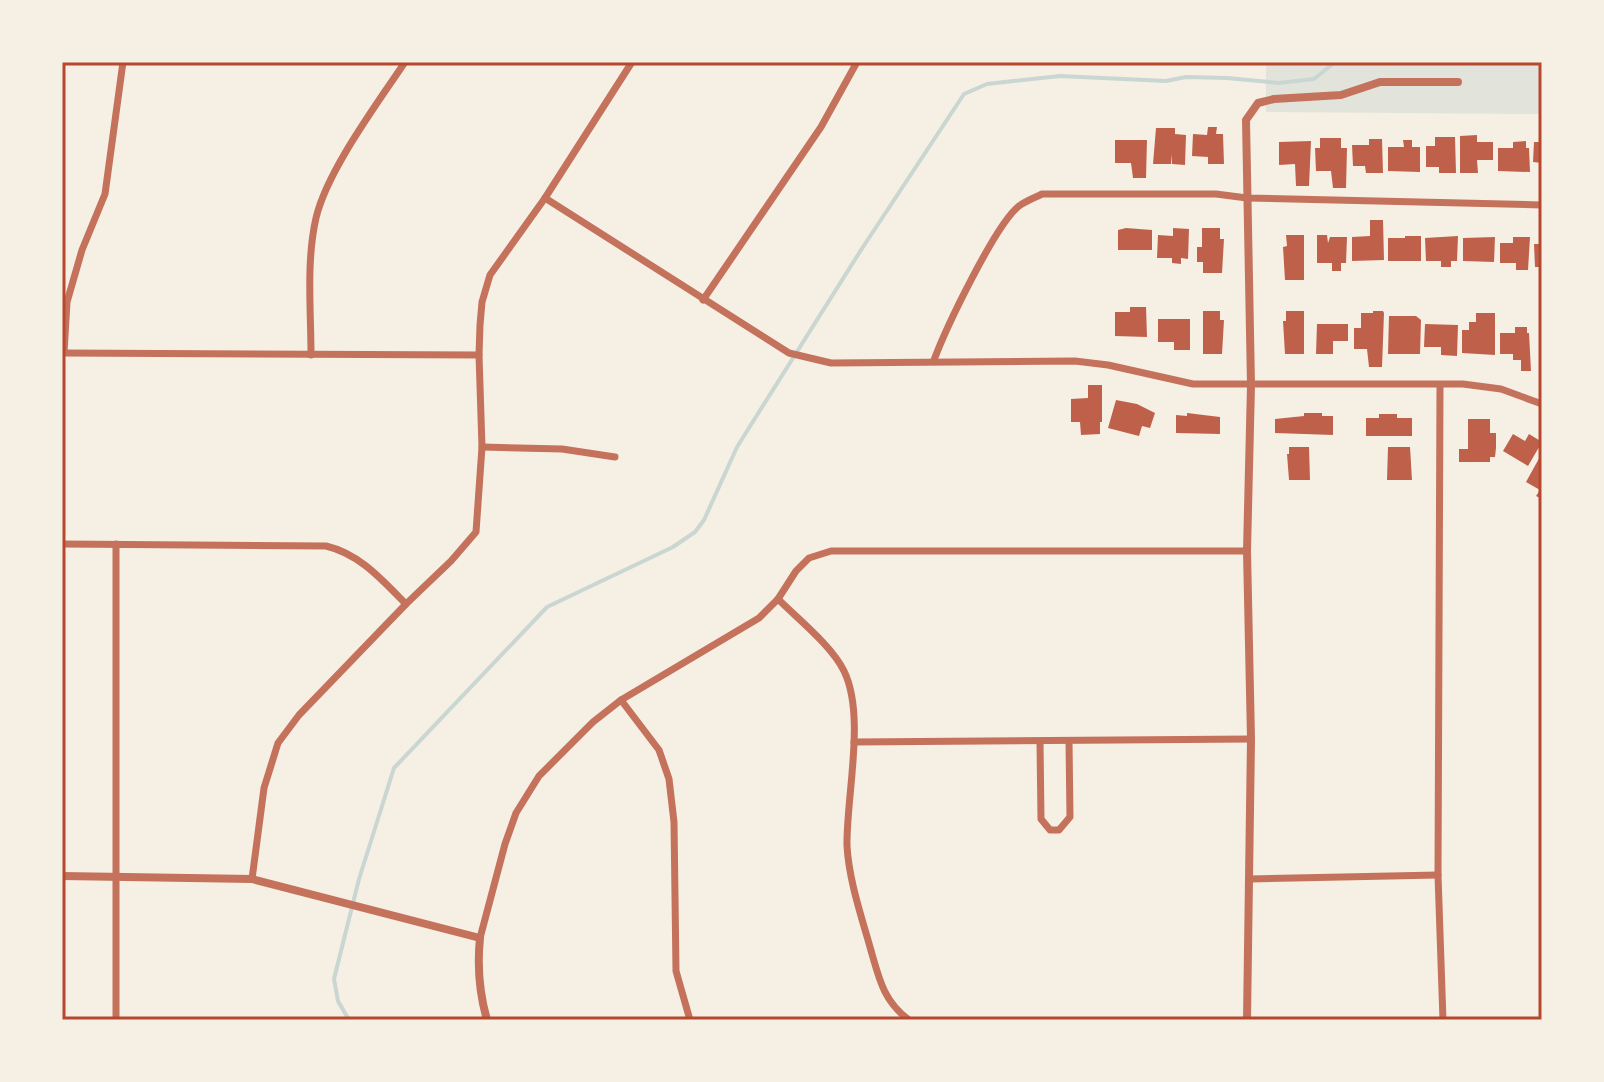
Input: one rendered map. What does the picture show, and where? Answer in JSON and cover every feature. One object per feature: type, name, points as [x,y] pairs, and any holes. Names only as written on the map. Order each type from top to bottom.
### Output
[{"type":"street","points":[[123,62],[105,194],[82,250],[67,302],[63,353],[479,355]]},
{"type":"street","points":[[311,355],[311,264],[316,219],[326,188],[405,62]]},
{"type":"street","points":[[252,879],[264,788],[278,743],[299,715],[476,532],[482,447],[479,355],[482,302],[490,275],[545,198],[632,62]]},
{"type":"street","points":[[703,300],[821,127],[857,62]]},
{"type":"street","points":[[1247,1020],[1251,739],[1247,551],[1251,385],[1246,120],[1258,103],[1274,99],[1341,95],[1380,82],[1458,82]]},
{"type":"street","points":[[934,360],[1002,226],[1018,207],[1042,194],[1216,194],[1247,198],[1542,205]]},
{"type":"street","points":[[545,198],[789,353],[831,363],[1075,361],[1193,384],[1463,384],[1501,389],[1542,404]]},
{"type":"street","points":[[1440,386],[1438,875],[1443,1020]]},
{"type":"street","points":[[482,447],[562,449],[615,457]]},
{"type":"street","points":[[62,544],[326,546],[355,557],[377,574],[406,604]]},
{"type":"street","points":[[116,544],[116,1020]]},
{"type":"street","points":[[487,1020],[480,996],[480,938],[516,813],[539,776],[593,722],[621,700],[759,618],[778,599],[796,571],[809,558],[831,551],[1247,551]]},
{"type":"street","points":[[778,599],[831,652],[844,670],[851,694],[854,742],[847,847],[854,889],[879,980],[892,1008],[909,1020]]},
{"type":"street","points":[[621,700],[659,750],[669,779],[674,822],[676,971],[690,1020]]},
{"type":"street","points":[[854,742],[1251,739]]},
{"type":"street","points":[[1040,742],[1041,819],[1050,830],[1059,830],[1070,817],[1069,742]]},
{"type":"street","points":[[1249,879],[1438,875]]},
{"type":"street","points":[[62,876],[252,879],[480,938]]},
{"type":"shaded area","points":[[1266,62],[1542,62],[1542,114],[1266,112]]},
{"type":"building","points":[[1208,127],[1217,127],[1216,134],[1223,134],[1224,164],[1208,164],[1208,157],[1192,156],[1193,134],[1207,135]]},
{"type":"building","points":[[1156,128],[1175,128],[1175,134],[1186,135],[1185,165],[1172,164],[1171,154],[1171,164],[1153,164]]},
{"type":"building","points":[[1477,135],[1477,142],[1493,142],[1493,160],[1477,160],[1478,173],[1460,173],[1460,136]]},
{"type":"building","points":[[1435,137],[1455,137],[1456,173],[1439,173],[1439,167],[1426,167],[1426,146],[1435,146]]},
{"type":"building","points":[[1320,138],[1341,138],[1341,148],[1347,148],[1346,188],[1333,188],[1331,171],[1316,171],[1315,148],[1320,148]]},
{"type":"building","points":[[1369,139],[1382,139],[1383,173],[1366,173],[1365,166],[1353,166],[1352,145],[1369,145]]},
{"type":"building","points":[[1115,140],[1147,140],[1146,178],[1133,178],[1131,163],[1115,163]]},
{"type":"building","points":[[1403,140],[1412,140],[1412,147],[1420,147],[1420,172],[1388,171],[1388,147],[1404,147]]},
{"type":"building","points":[[1311,141],[1309,186],[1296,186],[1295,164],[1279,165],[1279,142]]},
{"type":"building","points":[[1526,141],[1530,172],[1498,171],[1498,148],[1513,148],[1513,142]]},
{"type":"building","points":[[1534,142],[1542,142],[1542,163],[1533,162]]},
{"type":"building","points":[[1370,220],[1383,220],[1384,260],[1352,261],[1352,237],[1370,236]]},
{"type":"building","points":[[1173,228],[1189,229],[1188,259],[1181,258],[1181,264],[1172,263],[1172,258],[1157,258],[1158,235],[1173,236]]},
{"type":"building","points":[[1202,228],[1220,228],[1220,239],[1224,239],[1222,273],[1203,273],[1203,262],[1197,262],[1197,247],[1202,247]]},
{"type":"building","points":[[1118,230],[1152,230],[1152,250],[1118,250]]},
{"type":"building","points":[[1286,235],[1304,235],[1304,280],[1285,280],[1283,247],[1287,246]]},
{"type":"building","points":[[1317,235],[1327,235],[1328,243],[1330,237],[1347,237],[1346,263],[1341,263],[1341,271],[1332,271],[1332,263],[1317,263]]},
{"type":"building","points":[[1421,236],[1421,261],[1388,261],[1388,238]]},
{"type":"building","points":[[1458,236],[1457,261],[1451,261],[1451,267],[1441,267],[1441,261],[1426,261],[1425,238]]},
{"type":"building","points":[[1495,237],[1494,262],[1463,261],[1463,238]]},
{"type":"building","points":[[1513,237],[1530,237],[1528,270],[1516,270],[1516,263],[1500,263],[1500,243],[1513,243]]},
{"type":"building","points":[[1534,244],[1542,244],[1542,267],[1535,267]]},
{"type":"building","points":[[1130,307],[1146,307],[1147,337],[1115,336],[1115,312],[1130,312]]},
{"type":"building","points":[[1203,311],[1220,311],[1220,320],[1224,320],[1222,354],[1203,354]]},
{"type":"building","points":[[1286,311],[1304,311],[1304,354],[1285,354],[1283,321],[1286,321]]},
{"type":"building","points":[[1361,313],[1384,313],[1382,367],[1369,367],[1367,349],[1354,349],[1354,328],[1361,328]]},
{"type":"building","points":[[1476,313],[1495,313],[1495,355],[1462,353],[1462,330],[1469,330],[1469,322],[1476,322]]},
{"type":"building","points":[[1389,316],[1416,316],[1421,320],[1420,354],[1388,354]]},
{"type":"building","points":[[1158,319],[1190,319],[1190,350],[1174,350],[1174,342],[1158,342]]},
{"type":"building","points":[[1317,324],[1348,324],[1348,341],[1333,341],[1333,354],[1316,354]]},
{"type":"building","points":[[1425,324],[1458,325],[1457,356],[1441,355],[1441,347],[1424,347]]},
{"type":"building","points":[[1515,327],[1527,327],[1531,371],[1521,371],[1521,360],[1513,360],[1513,354],[1500,354],[1500,333],[1515,333]]},
{"type":"building","points":[[1088,385],[1102,385],[1102,422],[1100,434],[1081,435],[1080,422],[1071,422],[1071,399],[1088,398]]},
{"type":"building","points":[[1116,400],[1137,404],[1155,413],[1150,428],[1142,426],[1139,436],[1108,428]]},
{"type":"building","points":[[1187,413],[1220,417],[1220,434],[1176,433],[1176,415],[1187,416]]},
{"type":"building","points":[[1304,413],[1333,416],[1333,435],[1275,433],[1275,419],[1304,416]]},
{"type":"building","points":[[1379,414],[1412,418],[1412,436],[1366,436],[1366,418],[1379,418]]},
{"type":"building","points":[[1468,419],[1490,419],[1490,433],[1496,433],[1496,448],[1495,457],[1490,457],[1490,462],[1459,462],[1459,449],[1468,449]]},
{"type":"building","points":[[1513,434],[1525,441],[1529,434],[1542,442],[1528,466],[1503,451]]},
{"type":"building","points":[[1289,447],[1309,447],[1310,480],[1289,480]]},
{"type":"building","points":[[1388,447],[1410,447],[1412,480],[1387,480]]},
{"type":"building","points":[[1542,453],[1542,499],[1536,496],[1540,490],[1526,482]]},
{"type":"waterway","points":[[349,1020],[338,1001],[334,979],[359,879],[394,768],[547,607],[673,547],[695,532],[704,520],[737,447],[964,94],[987,84],[1060,76],[1166,81],[1186,77],[1227,78],[1279,83],[1314,79],[1335,62]]}]
